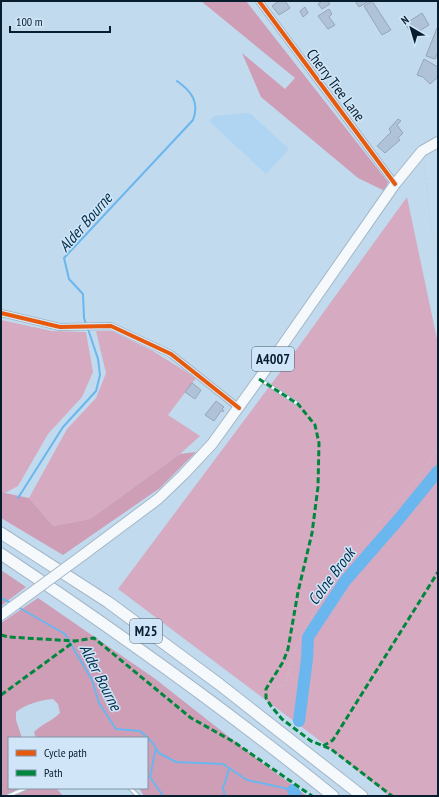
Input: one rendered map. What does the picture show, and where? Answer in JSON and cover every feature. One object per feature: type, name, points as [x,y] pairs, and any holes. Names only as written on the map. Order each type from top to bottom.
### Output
[{"type":"highway","name":"M25","points":[[1,533],[108,602],[219,684],[362,796]]},
{"type":"highway","name":"M25","points":[[1,554],[48,585],[207,699],[286,758],[333,796]]},
{"type":"main road","name":"A4007","points":[[1,615],[158,499],[184,475],[212,444],[239,408],[410,164],[422,151],[438,142]]},
{"type":"street","name":"Cherry Tree Lane","points":[[259,1],[395,184]]},
{"type":"street","points":[[1,313],[60,327],[111,326],[171,354],[239,408]]},
{"type":"lane","points":[[259,379],[298,404]]},
{"type":"lane","points":[[8,796],[24,789]]},
{"type":"path","points":[[422,151],[431,228],[438,255]]},
{"type":"path","points":[[266,689],[285,685],[295,650],[332,574],[417,480],[438,448]]},
{"type":"shaded area","points":[[201,1],[246,1],[388,182],[385,191],[358,178],[261,97],[242,53],[285,89],[295,78]]},
{"type":"shaded area","points":[[247,113],[251,114],[289,149],[266,174],[209,121],[214,116]]},
{"type":"shaded area","points":[[407,197],[438,344],[438,796],[389,796],[315,737],[118,589],[281,371]]},
{"type":"shaded area","points":[[1,320],[52,331],[86,332],[93,372],[82,397],[48,434],[18,486],[5,493],[1,491]]},
{"type":"shaded area","points":[[96,331],[112,331],[153,351],[196,378],[168,415],[200,436],[180,454],[90,519],[53,526],[29,498],[67,429],[96,398],[106,373]]},
{"type":"shaded area","points":[[196,452],[160,488],[63,555],[1,518],[1,491],[29,498],[53,526],[90,519],[180,454]]},
{"type":"shaded area","points":[[1,570],[26,587],[1,606]]},
{"type":"shaded area","points":[[38,598],[154,678],[307,796],[144,796],[140,789],[148,789],[148,737],[36,737],[34,732],[60,713],[58,704],[53,699],[33,703],[16,712],[16,720],[22,737],[8,737],[8,789],[57,789],[63,796],[1,796],[1,623]]},
{"type":"building","points":[[279,1],[285,1],[290,8],[279,15],[272,6]]},
{"type":"building","points":[[322,1],[327,1],[330,4],[322,9],[318,4]]},
{"type":"building","points":[[355,1],[369,1],[359,7]]},
{"type":"building","points":[[372,1],[391,30],[382,35],[364,6]]},
{"type":"building","points":[[305,7],[308,13],[303,17],[300,11]]},
{"type":"building","points":[[329,9],[332,14],[329,17],[335,25],[328,29],[318,16]]},
{"type":"building","points":[[422,13],[429,25],[413,35],[405,24]]},
{"type":"building","points":[[437,28],[438,52],[435,59],[426,56]]},
{"type":"building","points":[[424,59],[438,67],[438,77],[430,84],[423,77],[417,75]]},
{"type":"building","points":[[398,119],[401,121],[397,125],[403,133],[398,138],[400,140],[385,153],[377,146],[391,132],[389,129]]},
{"type":"building","points":[[192,383],[201,390],[195,399],[185,392]]},
{"type":"building","points":[[216,401],[224,407],[222,409],[224,411],[221,411],[214,421],[205,415]]},
{"type":"waterway","name":"Alder Bourne","points":[[86,324],[84,318],[83,294],[69,279],[64,258],[193,120],[195,114],[195,102],[190,93],[177,81]]},
{"type":"waterway","name":"Alder Bourne","points":[[18,498],[63,427],[96,391],[100,375],[98,359],[88,329]]},
{"type":"waterway","name":"Colne Brook","points":[[299,721],[307,659],[308,637],[345,581],[399,519],[438,471]]},
{"type":"waterway","name":"Alder Bourne","points":[[1,598],[11,603]]},
{"type":"waterway","name":"Alder Bourne","points":[[18,607],[65,634],[92,680],[99,703],[116,729],[140,731],[147,737]]},
{"type":"waterway","name":"Alder Bourne","points":[[148,738],[159,753],[176,762],[223,764],[247,780],[293,790]]},
{"type":"waterway","points":[[156,748],[150,777],[163,796]]},
{"type":"waterway","points":[[225,796],[223,788],[229,769]]},
{"type":"waterway","name":"Alder Bourne","points":[[293,790],[296,796]]},
{"type":"marked path","points":[[259,379],[298,404],[315,425],[319,443],[318,487],[312,533],[298,592],[288,649],[283,662],[266,689],[266,698],[282,719],[311,741],[331,749],[392,796]]},
{"type":"marked path","points":[[323,746],[333,740],[438,572]]},
{"type":"marked path","points":[[1,635],[9,637],[75,641],[94,638],[191,718],[234,742],[312,796]]},
{"type":"marked path","points":[[1,695],[75,641]]},
{"type":"cycle path","points":[[259,1],[395,184]]},
{"type":"cycle path","points":[[1,313],[60,327],[111,326],[171,354],[239,408]]}]
